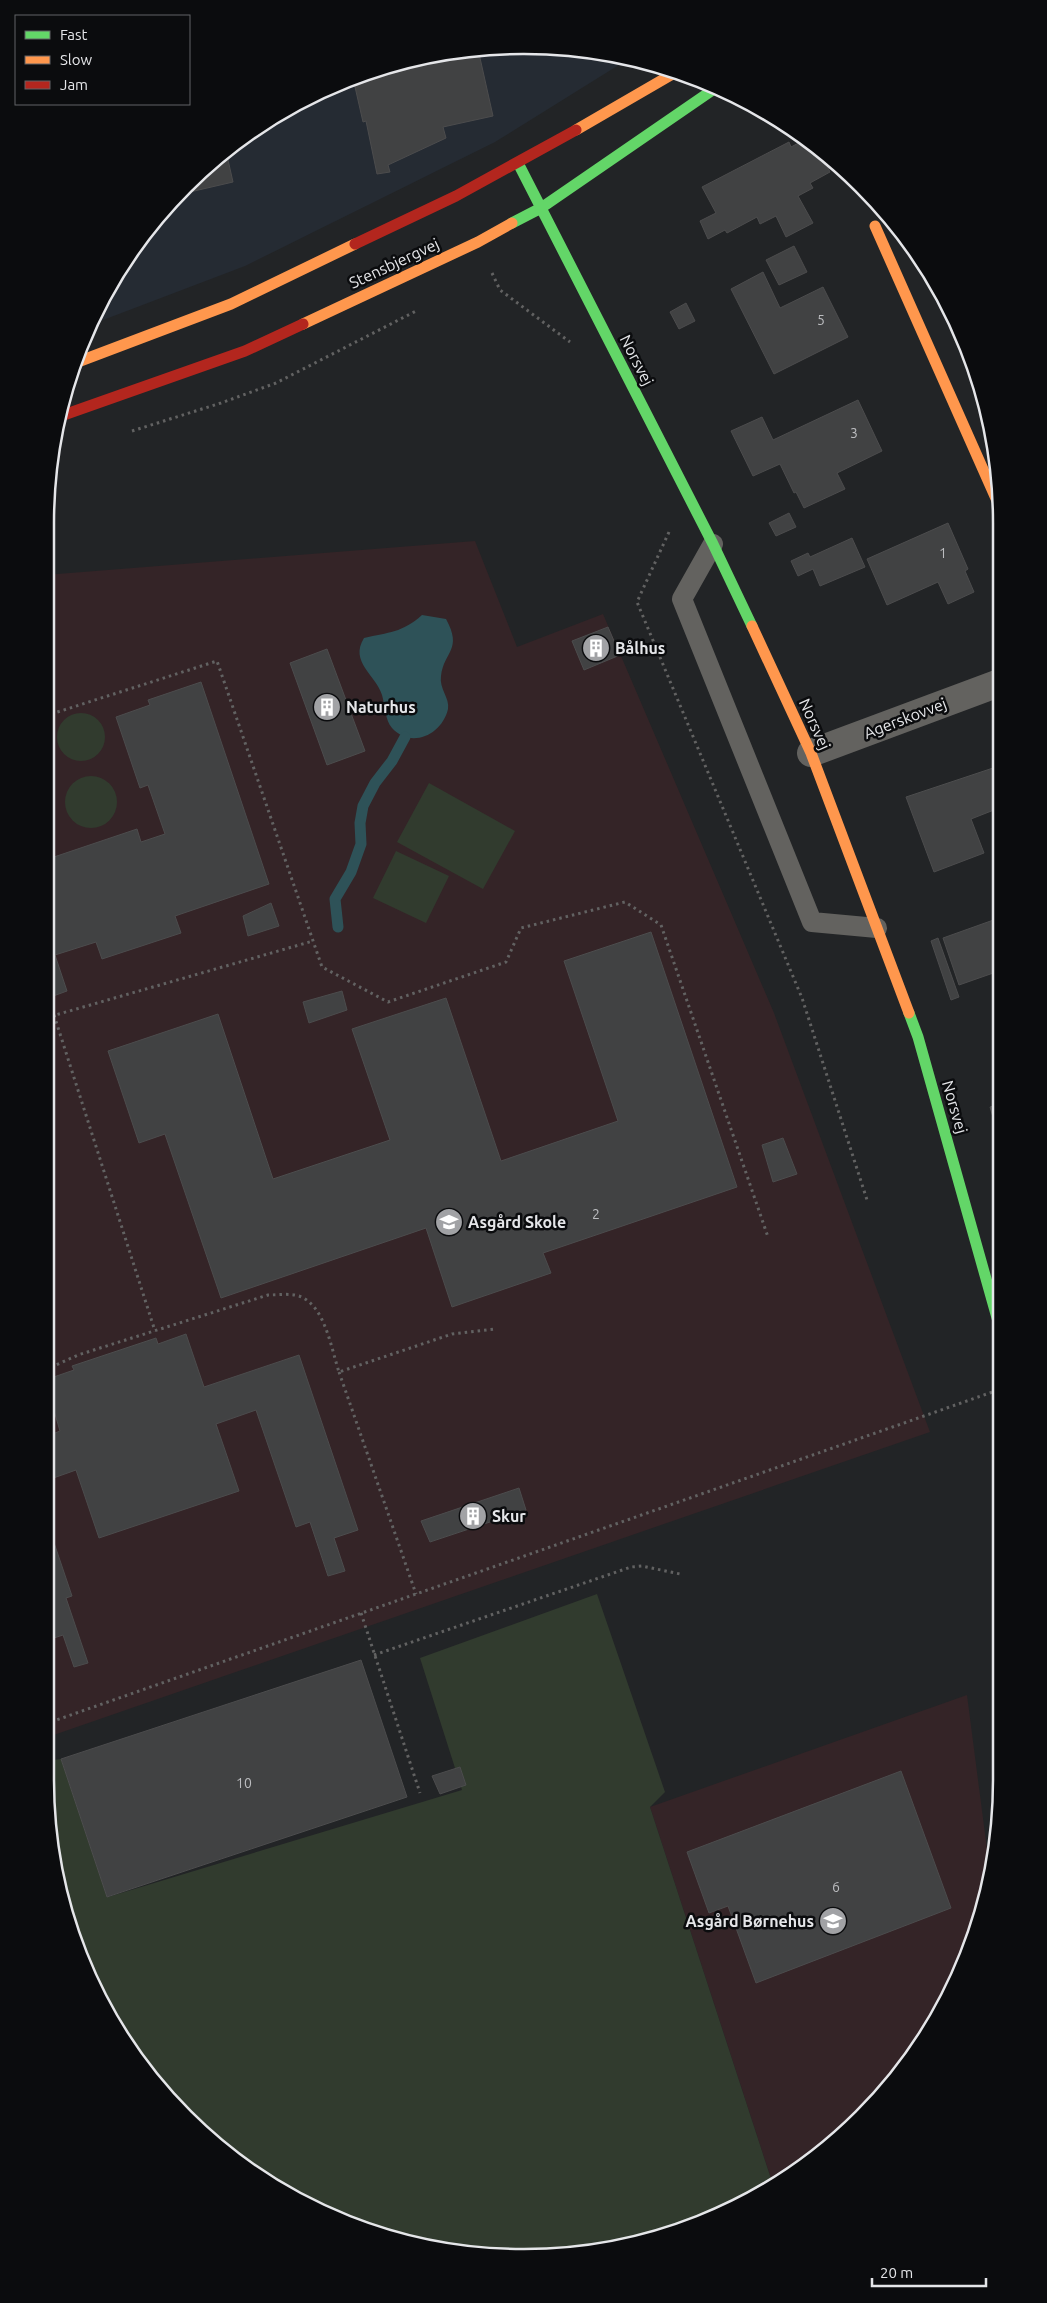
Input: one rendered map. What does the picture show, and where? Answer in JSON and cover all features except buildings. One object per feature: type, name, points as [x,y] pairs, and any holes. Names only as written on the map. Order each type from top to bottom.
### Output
[{"type":"street","name":"Stensbjergvej","points":[[84,360],[231,304],[456,196],[518,163],[667,77]]},
{"type":"street","name":"Stensbjergvej","points":[[67,415],[245,351],[478,242],[541,208],[710,93]]},
{"type":"street","name":"Norsvej","points":[[518,163],[713,544],[811,753],[918,1037],[993,1304]]},
{"type":"street","points":[[875,226],[992,489]]},
{"type":"street","name":"Agerskovvej","points":[[811,753],[993,684]]},
{"type":"lane","points":[[713,544],[682,599],[812,922],[877,928]]},
{"type":"path","points":[[54,713],[218,661],[322,967],[388,1002],[506,962],[521,928],[625,902],[661,925],[768,1237]]},
{"type":"path","points":[[155,1331],[54,1016],[313,941]]},
{"type":"path","points":[[54,1366],[78,1355],[268,1295],[299,1296],[319,1311],[416,1594]]},
{"type":"path","points":[[339,1372],[452,1334],[495,1329]]},
{"type":"path","points":[[54,1721],[993,1392]]},
{"type":"path","points":[[374,1655],[631,1567],[642,1566],[680,1574]]},
{"type":"path","points":[[361,1613],[420,1793]]},
{"type":"shaded area","points":[[493,55],[554,55],[620,64],[495,142],[245,266],[100,321],[133,263],[170,214],[191,191],[214,170],[263,133],[316,102],[373,79],[402,70],[462,58]]},
{"type":"shaded area","name":"Asgård Skole","points":[[475,541],[517,647],[603,614],[774,1013],[930,1432],[54,1735],[54,574]]},
{"type":"shaded area","name":"Asgård Børnehus","points":[[967,1695],[987,1851],[977,1901],[957,1959],[945,1987],[914,2040],[877,2089],[833,2133],[771,2178],[650,1807]]},
{"type":"green space","points":[[76,713],[86,713],[95,717],[101,723],[104,728],[104,746],[95,757],[86,761],[76,761],[67,757],[61,751],[57,742],[57,732],[61,723],[67,717]]},
{"type":"green space","points":[[91,776],[101,778],[109,784],[115,792],[117,802],[115,812],[109,820],[101,826],[91,828],[81,826],[73,820],[67,812],[65,802],[67,792],[73,784],[81,778]]},
{"type":"green space","points":[[429,783],[515,831],[483,889],[397,842]]},
{"type":"green space","points":[[396,851],[449,876],[426,923],[373,898]]},
{"type":"green space","points":[[597,1594],[665,1792],[650,1807],[771,2178],[731,2201],[703,2213],[645,2233],[615,2240],[585,2245],[524,2249],[462,2245],[432,2240],[402,2233],[344,2213],[316,2201],[263,2170],[214,2133],[191,2112],[170,2089],[133,2040],[102,1987],[79,1930],[70,1901],[58,1841],[54,1760],[61,1759],[108,1897],[462,1790],[420,1658]]},
{"type":"water","points":[[422,615],[446,619],[451,629],[453,644],[445,661],[441,676],[448,709],[445,718],[433,732],[425,736],[408,738],[390,725],[382,695],[365,668],[360,654],[360,647],[364,638],[401,629]]},
{"type":"waterway","points":[[338,927],[335,899],[351,872],[361,844],[360,823],[363,806],[375,783],[392,761],[405,737]]},
{"type":"traffic: fast","points":[[512,223],[541,208],[709,93]]},
{"type":"traffic: fast","points":[[518,163],[713,544],[752,626]]},
{"type":"traffic: fast","points":[[909,1013],[918,1037],[993,1304]]},
{"type":"traffic: slow","points":[[576,130],[667,77]]},
{"type":"traffic: slow","points":[[303,324],[478,242],[512,223]]},
{"type":"traffic: slow","points":[[875,226],[992,489]]},
{"type":"traffic: slow","points":[[84,360],[231,304],[355,244]]},
{"type":"traffic: slow","points":[[752,626],[811,753],[909,1013]]},
{"type":"traffic: jam","points":[[355,244],[456,196],[576,130]]},
{"type":"traffic: jam","points":[[67,414],[245,351],[303,324]]},
{"type":"place","name":"Bålhus","points":[[596,648]]},
{"type":"place","name":"Naturhus","points":[[327,707]]},
{"type":"place","name":"Asgård Skole","points":[[449,1222]]},
{"type":"place","name":"Skur","points":[[473,1516]]},
{"type":"place","name":"Asgård Børnehus","points":[[833,1921]]}]
